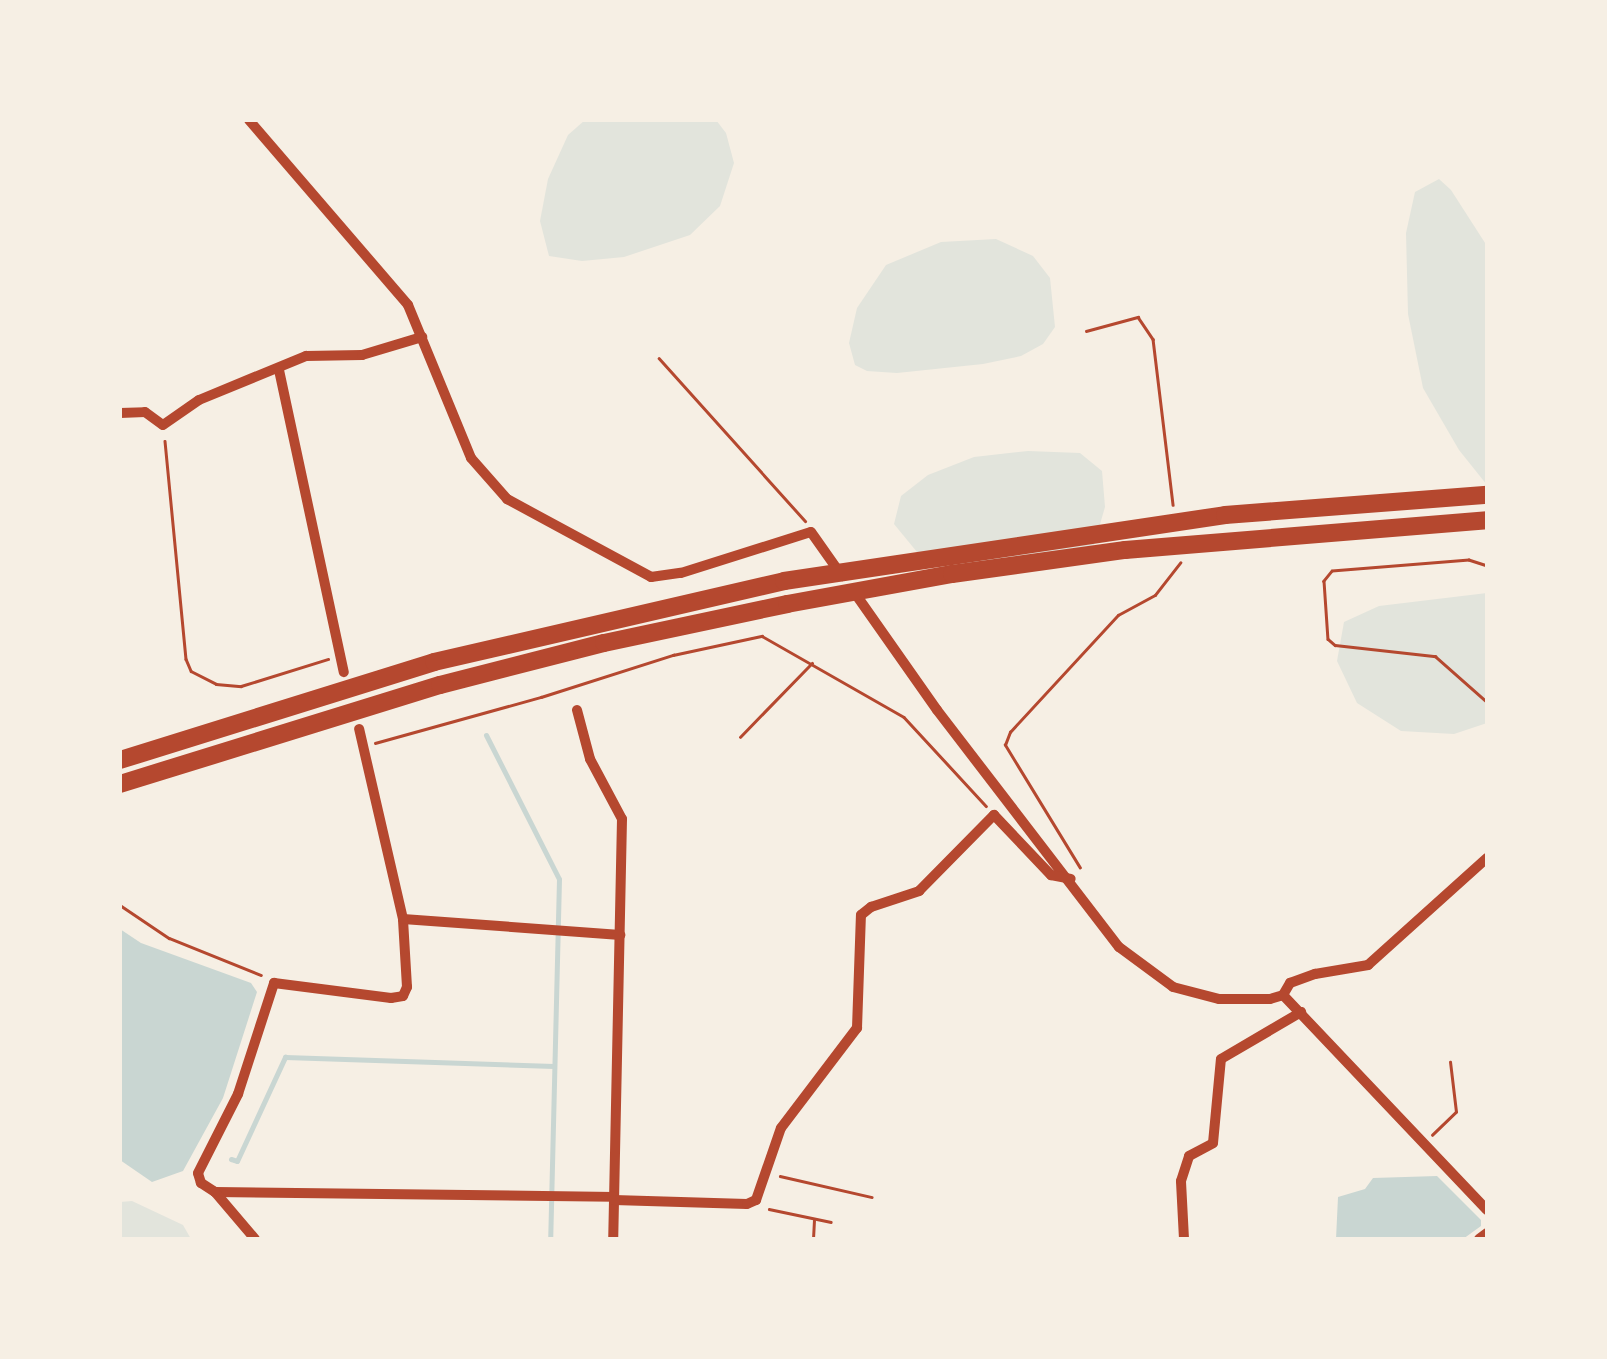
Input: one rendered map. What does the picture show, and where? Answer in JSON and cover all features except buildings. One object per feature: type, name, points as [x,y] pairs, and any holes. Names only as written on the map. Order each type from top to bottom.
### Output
[{"type":"highway","points":[[120,760],[434,662],[784,581],[1225,514],[1487,495]]},
{"type":"highway","points":[[120,784],[440,685],[604,643],[787,604],[952,574],[1125,550],[1487,520]]},
{"type":"street","points":[[249,120],[394,286],[422,337],[456,429],[482,474],[530,516],[640,574],[660,577],[681,572],[811,532],[937,710],[1119,947],[1174,987],[1219,1000],[1283,995],[1487,1210]]},
{"type":"street","points":[[120,412],[145,412],[163,424],[198,400],[306,356],[362,356],[422,337]]},
{"type":"street","points":[[279,370],[344,672]]},
{"type":"street","points":[[577,710],[590,758],[622,819],[613,1239]]},
{"type":"street","points":[[255,1239],[215,1192],[200,1183],[198,1173],[238,1094],[274,983],[403,996],[407,987],[404,919],[359,729]]},
{"type":"street","points":[[215,1192],[747,1204],[756,1200],[781,1128],[857,1028],[860,915],[871,907],[919,892],[994,815],[1051,875],[1073,883]]},
{"type":"street","points":[[1283,995],[1290,983],[1368,965],[1487,858]]},
{"type":"street","points":[[404,919],[620,935]]},
{"type":"street","points":[[1184,1239],[1181,1180],[1189,1156],[1213,1143],[1221,1059],[1301,1012]]},
{"type":"street","points":[[1479,1239],[1487,1233]]},
{"type":"path","points":[[1086,331],[1138,317],[1153,340],[1173,507]]},
{"type":"path","points":[[659,358],[811,532]]},
{"type":"path","points":[[163,424],[186,660],[191,671],[216,684],[240,686],[338,657]]},
{"type":"path","points":[[1073,883],[1083,872],[1005,745],[1010,732],[1118,616],[1154,594],[1177,572],[1180,557]]},
{"type":"path","points":[[1487,566],[1469,560],[1332,572],[1324,582],[1328,639],[1334,645],[1434,656],[1487,702]]},
{"type":"path","points":[[364,747],[673,655],[746,638],[770,638],[914,725],[994,815]]},
{"type":"path","points":[[740,737],[812,662]]},
{"type":"path","points":[[120,905],[170,938],[274,983]]},
{"type":"path","points":[[1424,1142],[1456,1112],[1450,1062]]},
{"type":"path","points":[[766,1173],[872,1197]]},
{"type":"path","points":[[756,1200],[768,1209],[831,1222]]},
{"type":"path","points":[[812,1239],[814,1219]]},
{"type":"shaded area","points":[[585,120],[716,120],[726,133],[734,163],[720,206],[690,235],[624,257],[582,261],[549,256],[540,221],[548,179],[568,135]]},
{"type":"shaded area","points":[[1439,179],[1451,190],[1487,246],[1487,485],[1459,450],[1423,388],[1408,314],[1406,233],[1415,192]]},
{"type":"shaded area","points":[[996,239],[1033,256],[1050,278],[1055,327],[1043,344],[1021,356],[983,364],[897,373],[867,371],[855,365],[849,343],[857,308],[886,265],[941,242]]},
{"type":"shaded area","points":[[1028,451],[1080,453],[1102,471],[1105,507],[1089,562],[1039,571],[958,563],[917,552],[894,524],[901,496],[928,475],[974,457]]},
{"type":"shaded area","points":[[1487,593],[1487,723],[1454,734],[1401,731],[1357,703],[1337,661],[1344,622],[1379,606]]},
{"type":"shaded area","points":[[120,929],[141,943],[251,983],[257,992],[223,1098],[183,1171],[152,1182],[120,1160]]},
{"type":"shaded area","points":[[1437,1176],[1481,1220],[1481,1226],[1463,1239],[1336,1239],[1338,1197],[1365,1189],[1373,1178]]},
{"type":"shaded area","points":[[132,1201],[183,1225],[191,1239],[120,1239],[120,1202]]},
{"type":"waterway","points":[[486,735],[559,879],[550,1239]]},
{"type":"waterway","points":[[231,1159],[237,1161],[285,1057],[554,1066]]}]
